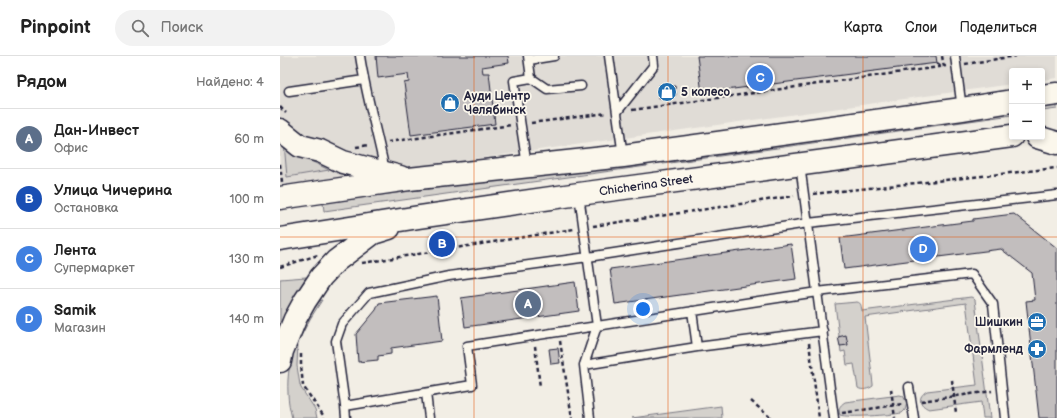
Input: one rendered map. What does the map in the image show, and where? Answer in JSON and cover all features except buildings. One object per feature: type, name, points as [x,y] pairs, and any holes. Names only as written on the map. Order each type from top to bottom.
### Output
[{"type":"main road","points":[[1045,96],[1057,94]]},
{"type":"main road","points":[[280,198],[409,179],[623,156],[1009,101]]},
{"type":"main road","points":[[285,124],[300,146],[320,152],[343,162],[409,179]]},
{"type":"main road","points":[[1045,131],[1057,129]]},
{"type":"main road","name":"Chicherina Street","points":[[280,239],[579,194],[1009,136]]},
{"type":"main road","points":[[1045,139],[1057,143]]},
{"type":"main road","points":[[280,361],[282,351],[295,319],[321,276],[346,263],[373,234],[419,217]]},
{"type":"lane","points":[[360,56],[385,173]]},
{"type":"lane","points":[[531,78],[529,58],[554,56]]},
{"type":"lane","points":[[610,56],[623,156]]},
{"type":"lane","points":[[617,112],[654,65],[653,56]]},
{"type":"lane","points":[[955,56],[962,109]]},
{"type":"lane","points":[[527,167],[514,81],[531,78],[547,89],[581,86]]},
{"type":"lane","points":[[289,91],[364,80]]},
{"type":"lane","points":[[800,165],[834,418]]},
{"type":"lane","points":[[579,194],[597,326],[584,365],[590,418]]},
{"type":"lane","points":[[346,418],[336,341],[342,324],[369,293],[449,276],[588,257],[808,223],[1057,195]]},
{"type":"lane","points":[[345,406],[472,385],[467,346],[817,292],[972,274],[993,304],[1005,418]]},
{"type":"lane","points":[[692,311],[697,347]]},
{"type":"lane","points":[[584,365],[697,347],[823,331]]},
{"type":"lane","points":[[909,387],[914,418]]},
{"type":"lane","points":[[426,393],[429,418]]},
{"type":"path","points":[[942,56],[944,67]]},
{"type":"path","points":[[354,147],[1016,56]]},
{"type":"path","points":[[937,63],[944,67]]},
{"type":"path","points":[[280,108],[285,124]]},
{"type":"path","points":[[280,267],[328,252],[346,263],[804,195],[1057,168]]},
{"type":"path","points":[[559,332],[572,418]]},
{"type":"path","points":[[808,333],[819,418]]},
{"type":"path","points":[[534,336],[540,387]]},
{"type":"path","points":[[301,350],[303,386],[323,414],[324,418]]},
{"type":"path","points":[[952,380],[956,413]]},
{"type":"path","points":[[891,389],[895,418]]},
{"type":"path","points":[[751,401],[771,418]]},
{"type":"shaded area","points":[[280,56],[1057,56],[1057,78],[1045,80],[1045,68],[1009,68],[1009,84],[280,186]]},
{"type":"shaded area","points":[[1057,102],[1057,109],[1045,111],[1045,104]]},
{"type":"shaded area","points":[[1009,108],[1009,115],[663,164],[662,156]]},
{"type":"shaded area","points":[[284,143],[307,159],[329,170],[287,177]]},
{"type":"shaded area","points":[[646,159],[647,166],[324,211],[323,203]]},
{"type":"shaded area","points":[[306,277],[280,323],[280,279]]},
{"type":"shaded area","points":[[971,297],[975,300],[990,418],[983,418],[981,402],[929,409],[920,401],[924,393],[927,391],[977,385],[966,303],[865,317],[873,386],[866,389],[858,388],[854,364],[847,365],[845,351],[841,352],[835,304],[857,302],[861,304],[862,311]]},
{"type":"shaded area","points":[[322,300],[298,342],[297,366],[300,385],[315,409],[317,418],[292,418],[288,393],[288,380],[292,356],[295,345],[305,324],[317,302]]},
{"type":"shaded area","points":[[900,395],[903,396],[907,403],[905,410],[902,413],[860,416],[840,415],[839,411],[841,405],[845,402]]},
{"type":"shaded area","points":[[721,406],[722,418],[632,418]]},
{"type":"place","name":"Лента","points":[[760,78]]},
{"type":"place","name":"5 колесо","points":[[667,92]]},
{"type":"place","name":"Ауди Центр Челябинск","points":[[450,103]]},
{"type":"place","name":"Улица Чичерина","points":[[442,244]]},
{"type":"place","name":"Samik","points":[[923,249]]},
{"type":"place","name":"Дан-Инвест","points":[[528,304]]},
{"type":"place","name":"Шишкин","points":[[1037,322]]},
{"type":"place","name":"Фармленд","points":[[1037,349]]}]
